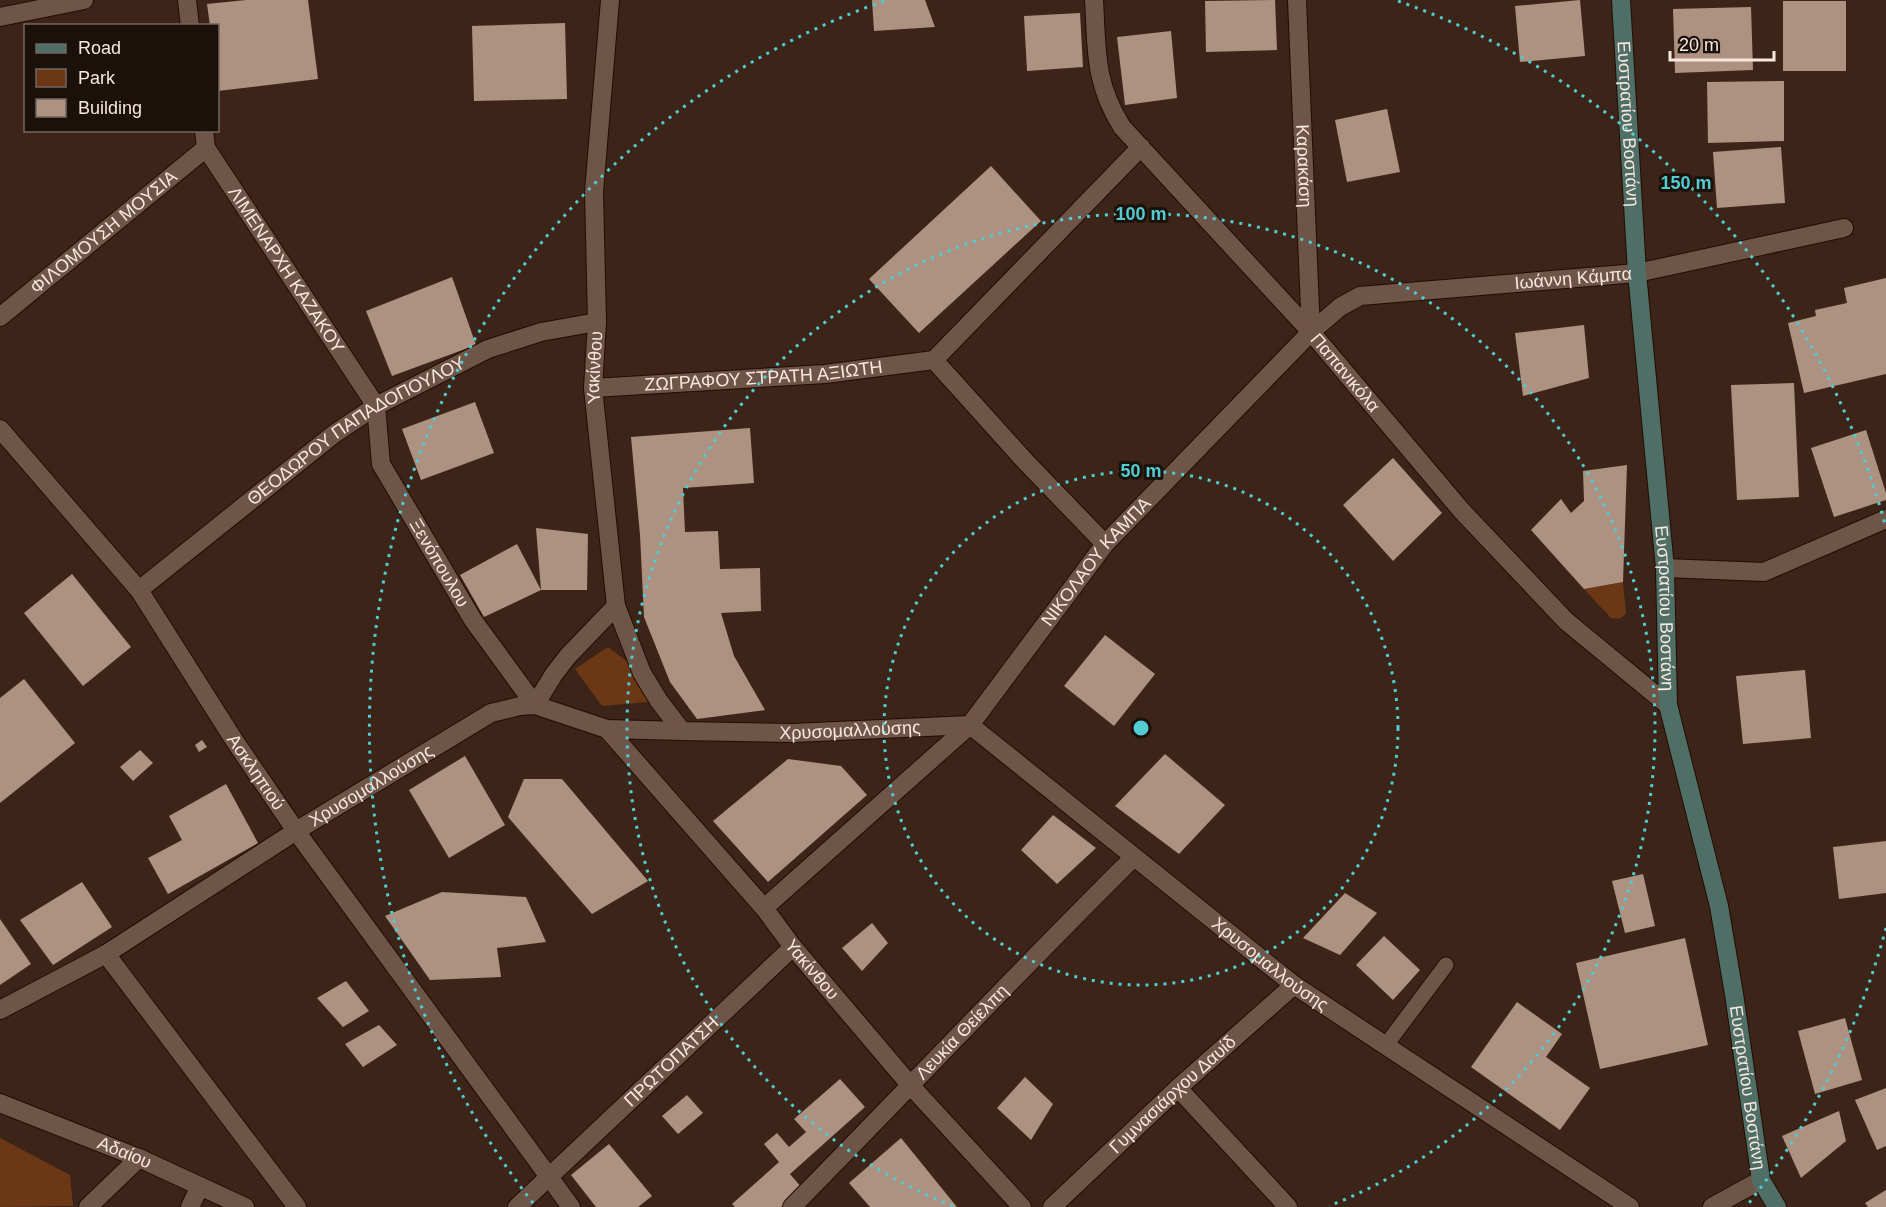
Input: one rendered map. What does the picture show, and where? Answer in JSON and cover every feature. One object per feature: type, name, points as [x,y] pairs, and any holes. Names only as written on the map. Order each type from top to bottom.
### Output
[{"type":"street","points":[[0,17],[84,0]]},
{"type":"street","points":[[187,0],[190,24]]},
{"type":"street","name":"Υακίνθου","points":[[610,0],[594,192],[597,322],[593,388],[616,606],[642,674],[682,731]]},
{"type":"street","name":"Παπανικόλα","points":[[1094,0],[1098,70],[1109,106],[1122,128],[1311,332],[1461,510],[1558,613],[1668,705]]},
{"type":"street","name":"Καρακάση","points":[[1297,0],[1311,332]]},
{"type":"street","name":"Ευστρατίου Βοστάνη","points":[[1621,0],[1637,273],[1665,568],[1668,705],[1719,906],[1761,1180],[1777,1207]]},
{"type":"street","name":"ΦΙΛΟΜΟΥΣΗ ΜΟΥΣΙΑ","points":[[0,317],[205,139]]},
{"type":"street","name":"ΛΙΜΕΝΑΡΧΗ ΚΑΖΑΚΟΥ","points":[[205,139],[376,406]]},
{"type":"street","points":[[1105,544],[1025,461],[934,360],[1141,147]]},
{"type":"street","name":"Ιωάννη Κάμπα","points":[[1311,332],[1340,307],[1360,296],[1637,273],[1844,228]]},
{"type":"street","name":"ΘΕΟΔΩΡΟΥ ΠΑΠΑΔΟΠΟΥΛΟΥ","points":[[140,590],[334,434],[376,406],[488,349],[541,333],[597,322]]},
{"type":"street","name":"ΝΙΚΟΛΑΟΥ ΚΑΜΠΑ","points":[[970,725],[1105,544],[1311,332]]},
{"type":"street","name":"ΖΩΓΡΑΦΟΥ ΣΤΡΑΤΗ ΑΞΙΩΤΗ","points":[[593,388],[825,374],[934,360]]},
{"type":"street","name":"Ξενόπουλου","points":[[376,406],[381,464],[472,620],[535,705]]},
{"type":"street","name":"Ασκληπιού","points":[[0,429],[140,590],[234,740],[296,831],[571,1207]]},
{"type":"street","points":[[1665,568],[1764,572],[1886,519]]},
{"type":"street","points":[[535,705],[554,674],[616,606]]},
{"type":"street","name":"Χρυσομαλλούσης","points":[[0,1011],[106,954],[296,831],[491,712],[535,705],[607,729],[793,733],[970,725],[1294,984],[1630,1207]]},
{"type":"street","points":[[764,908],[970,725]]},
{"type":"street","name":"Υακίνθου","points":[[607,729],[764,908],[793,947],[911,1086],[1022,1207]]},
{"type":"street","name":"Λευκία Θείελπη","points":[[792,1207],[1134,857]]},
{"type":"street","name":"ΠΡΩΤΟΠΑΤΣΗ","points":[[517,1207],[793,947]]},
{"type":"street","points":[[106,954],[297,1207]]},
{"type":"street","name":"Γυμνασιάρχου Δαυίδ","points":[[1052,1207],[1178,1088],[1294,984]]},
{"type":"street","points":[[1178,1088],[1288,1207]]},
{"type":"street","name":"Αδαίου","points":[[0,1103],[139,1158],[245,1207]]},
{"type":"street","points":[[88,1207],[139,1158]]},
{"type":"street","points":[[1712,1207],[1761,1180]]},
{"type":"street","points":[[190,1207],[200,1186]]},
{"type":"lane","points":[[1386,1045],[1446,965]]},
{"type":"green space","points":[[1623,582],[1626,614],[1619,619],[1611,618],[1584,589]]},
{"type":"green space","points":[[608,647],[642,673],[659,701],[602,706],[575,669]]},
{"type":"green space","points":[[0,1138],[70,1175],[73,1206],[0,1207]]},
{"type":"building","points":[[246,0],[308,0],[318,79],[219,91],[219,24],[210,24],[207,4]]},
{"type":"building","points":[[872,0],[925,0],[935,27],[874,31]]},
{"type":"building","points":[[1275,0],[1277,50],[1206,52],[1205,1]]},
{"type":"building","points":[[1580,0],[1585,56],[1520,62],[1515,6]]},
{"type":"building","points":[[1783,1],[1846,1],[1846,71],[1783,71]]},
{"type":"building","points":[[1751,7],[1753,70],[1675,73],[1673,9]]},
{"type":"building","points":[[1080,13],[1083,67],[1027,71],[1024,16]]},
{"type":"building","points":[[565,23],[567,99],[474,101],[472,26]]},
{"type":"building","points":[[1171,31],[1177,98],[1125,105],[1117,37]]},
{"type":"building","points":[[1784,81],[1784,141],[1708,143],[1707,82]]},
{"type":"building","points":[[1387,109],[1400,172],[1347,182],[1335,120]]},
{"type":"building","points":[[1781,147],[1785,203],[1717,208],[1713,152]]},
{"type":"building","points":[[991,166],[1041,221],[919,333],[869,279]]},
{"type":"building","points":[[452,277],[476,345],[392,376],[366,311]]},
{"type":"building","points":[[1886,278],[1886,374],[1804,393],[1788,323],[1816,316],[1815,310],[1847,303],[1844,288]]},
{"type":"building","points":[[1584,325],[1589,378],[1523,396],[1515,333]]},
{"type":"building","points":[[1794,383],[1799,497],[1737,500],[1731,385]]},
{"type":"building","points":[[475,402],[494,453],[421,480],[402,429]]},
{"type":"building","points":[[750,428],[754,483],[683,488],[685,532],[718,531],[720,569],[760,568],[761,611],[721,613],[734,656],[765,710],[697,719],[670,682],[644,617],[640,535],[631,437]]},
{"type":"building","points":[[1866,430],[1886,493],[1886,500],[1834,517],[1811,448]]},
{"type":"building","points":[[1393,458],[1442,513],[1393,561],[1343,505]]},
{"type":"building","points":[[1627,465],[1623,582],[1584,589],[1531,530],[1561,499],[1571,513],[1584,501],[1583,471]]},
{"type":"building","points":[[536,528],[588,534],[587,590],[541,590]]},
{"type":"building","points":[[517,544],[541,590],[484,617],[460,575]]},
{"type":"building","points":[[72,574],[131,647],[83,686],[24,613]]},
{"type":"building","points":[[1105,635],[1155,674],[1114,726],[1064,686]]},
{"type":"building","points":[[1805,670],[1811,738],[1743,744],[1736,676]]},
{"type":"building","points":[[24,679],[75,743],[0,803],[0,698]]},
{"type":"building","points":[[202,740],[207,747],[199,752],[195,745]]},
{"type":"building","points":[[140,750],[153,763],[133,781],[120,767]]},
{"type":"building","points":[[1165,754],[1225,805],[1179,854],[1115,806]]},
{"type":"building","points":[[465,756],[505,825],[449,858],[409,790]]},
{"type":"building","points":[[788,759],[841,766],[867,795],[768,882],[713,821]]},
{"type":"building","points":[[524,779],[562,779],[648,881],[592,914],[508,817]]},
{"type":"building","points":[[226,784],[258,843],[168,894],[148,858],[182,840],[169,816]]},
{"type":"building","points":[[1053,815],[1096,848],[1057,884],[1021,850]]},
{"type":"building","points":[[1886,841],[1886,893],[1839,899],[1833,847]]},
{"type":"building","points":[[1643,874],[1655,926],[1625,933],[1612,881]]},
{"type":"building","points":[[82,882],[112,927],[53,965],[20,920]]},
{"type":"building","points":[[442,892],[526,897],[546,942],[497,948],[501,977],[430,980],[385,916]]},
{"type":"building","points":[[1345,893],[1377,913],[1340,955],[1303,938]]},
{"type":"building","points":[[0,919],[31,964],[0,985]]},
{"type":"building","points":[[872,923],[888,943],[862,971],[842,948]]},
{"type":"building","points":[[1384,936],[1420,970],[1393,1000],[1356,965]]},
{"type":"building","points":[[1685,938],[1708,1045],[1600,1069],[1576,963]]},
{"type":"building","points":[[346,981],[369,1011],[343,1027],[317,998]]},
{"type":"building","points":[[1517,1002],[1562,1034],[1546,1057],[1590,1088],[1560,1130],[1471,1067]]},
{"type":"building","points":[[1845,1018],[1862,1080],[1815,1094],[1798,1031]]},
{"type":"building","points":[[379,1025],[397,1045],[363,1067],[345,1044]]},
{"type":"building","points":[[1025,1077],[1053,1104],[1031,1140],[997,1108]]},
{"type":"building","points":[[840,1079],[865,1107],[790,1174],[802,1188],[781,1207],[735,1207],[732,1204],[779,1162],[764,1144],[777,1133],[789,1147],[806,1132],[794,1119]]},
{"type":"building","points":[[1886,1088],[1886,1146],[1877,1150],[1855,1100]]},
{"type":"building","points":[[687,1095],[703,1113],[678,1134],[662,1116]]},
{"type":"building","points":[[1839,1111],[1846,1141],[1801,1178],[1782,1136]]},
{"type":"building","points":[[901,1138],[957,1207],[870,1207],[849,1183]]},
{"type":"building","points":[[609,1144],[652,1196],[638,1207],[596,1207],[571,1175]]},
{"type":"building","points":[[1886,1190],[1886,1207],[1868,1207],[1865,1203]]}]
